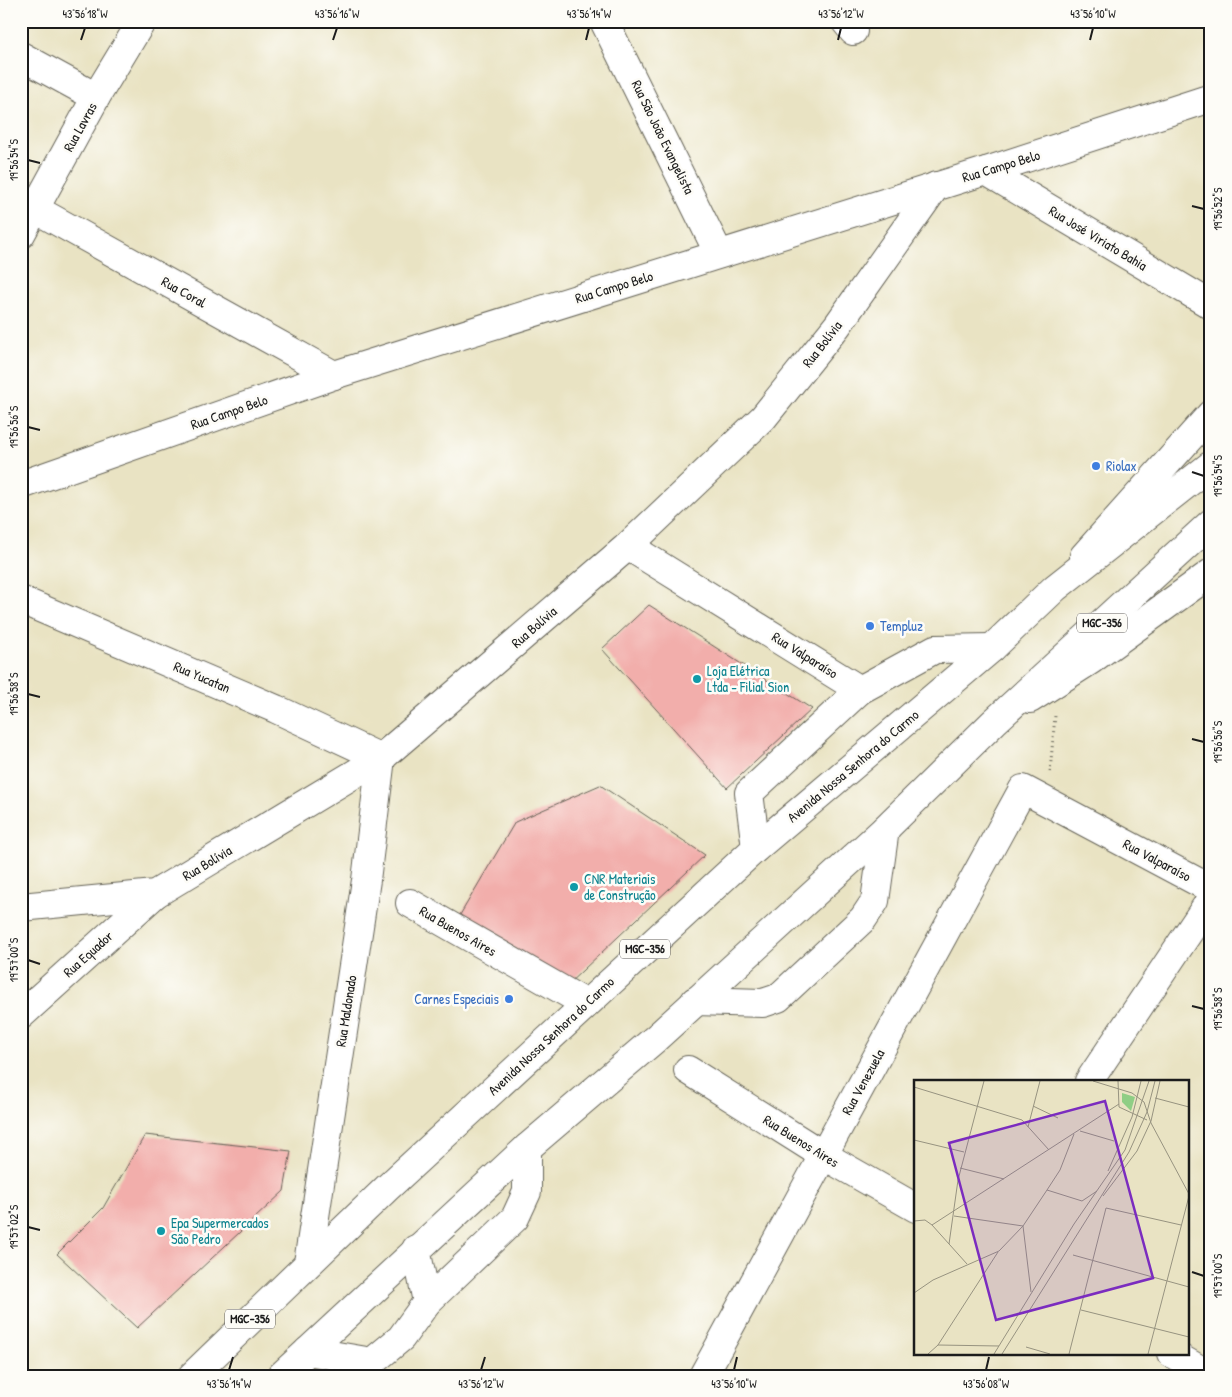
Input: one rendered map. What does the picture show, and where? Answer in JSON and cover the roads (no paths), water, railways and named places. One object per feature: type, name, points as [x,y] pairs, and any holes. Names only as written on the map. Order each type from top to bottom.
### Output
[{"type":"street","name":"Rua Lavras","points":[[21,234],[96,97],[142,21]]},
{"type":"street","name":"Rua São João Evangelista","points":[[614,27],[720,254]]},
{"type":"street","points":[[21,56],[96,97]]},
{"type":"street","name":"Rua Campo Belo","points":[[21,485],[334,375],[986,171],[1211,98]]},
{"type":"street","name":"Rua José Viriato Bahia","points":[[986,171],[1211,305]]},
{"type":"street","name":"Rua Bolívia","points":[[21,907],[155,894],[382,758],[628,546],[763,418],[837,326],[936,186]]},
{"type":"street","name":"Rua Coral","points":[[35,208],[334,375]]},
{"type":"street","name":"Avenida Nossa Senhora do Carmo","points":[[192,1376],[308,1263],[585,1003],[756,848],[992,648],[1055,588],[1211,414]]},
{"type":"street","name":"Avenida Nossa Senhora do Carmo","points":[[1055,588],[1211,465]]},
{"type":"street","name":"MGC-356","points":[[281,1376],[527,1148],[655,1039],[885,829],[994,722],[1211,523]]},
{"type":"street","name":"Rua Valparaíso","points":[[628,546],[860,690]]},
{"type":"street","name":"MGC-356","points":[[994,722],[1091,660],[1211,573]]},
{"type":"street","name":"Rua Yucatan","points":[[21,600],[276,709],[382,758]]},
{"type":"street","points":[[756,848],[749,793],[860,690],[936,649],[992,648]]},
{"type":"street","name":"Rua Maldonado","points":[[308,1263],[366,880],[382,758]]},
{"type":"street","name":"Rua Valparaíso","points":[[1035,795],[1211,889]]},
{"type":"street","name":"Rua Venezuela","points":[[703,1376],[823,1155],[1035,795]]},
{"type":"street","points":[[695,1001],[763,1003],[778,998],[863,919],[875,901],[885,829]]},
{"type":"street","name":"Rua Equador","points":[[21,1015],[155,894]]},
{"type":"street","points":[[1090,1080],[1211,899]]},
{"type":"street","name":"Rua Buenos Aires","points":[[410,903],[585,1003]]},
{"type":"street","name":"Rua Buenos Aires","points":[[688,1070],[823,1155],[914,1207]]},
{"type":"street","points":[[308,1351],[372,1362],[401,1338],[427,1302],[514,1218],[527,1192],[527,1148]]},
{"type":"street","points":[[416,1249],[427,1302]]},
{"type":"street","points":[[1173,1354],[1211,1376]]},
{"type":"place","name":"Riolax","points":[[1096,466]]},
{"type":"place","name":"Templuz","points":[[870,626]]},
{"type":"place","name":"Loja Elétrica Ltda - Filial Sion","points":[[697,679]]},
{"type":"place","name":"CNR Materiais de Construção","points":[[574,887]]},
{"type":"place","name":"Carnes Especiais","points":[[509,999]]},
{"type":"place","name":"Epa Supermercados São Pedro","points":[[161,1231]]}]
